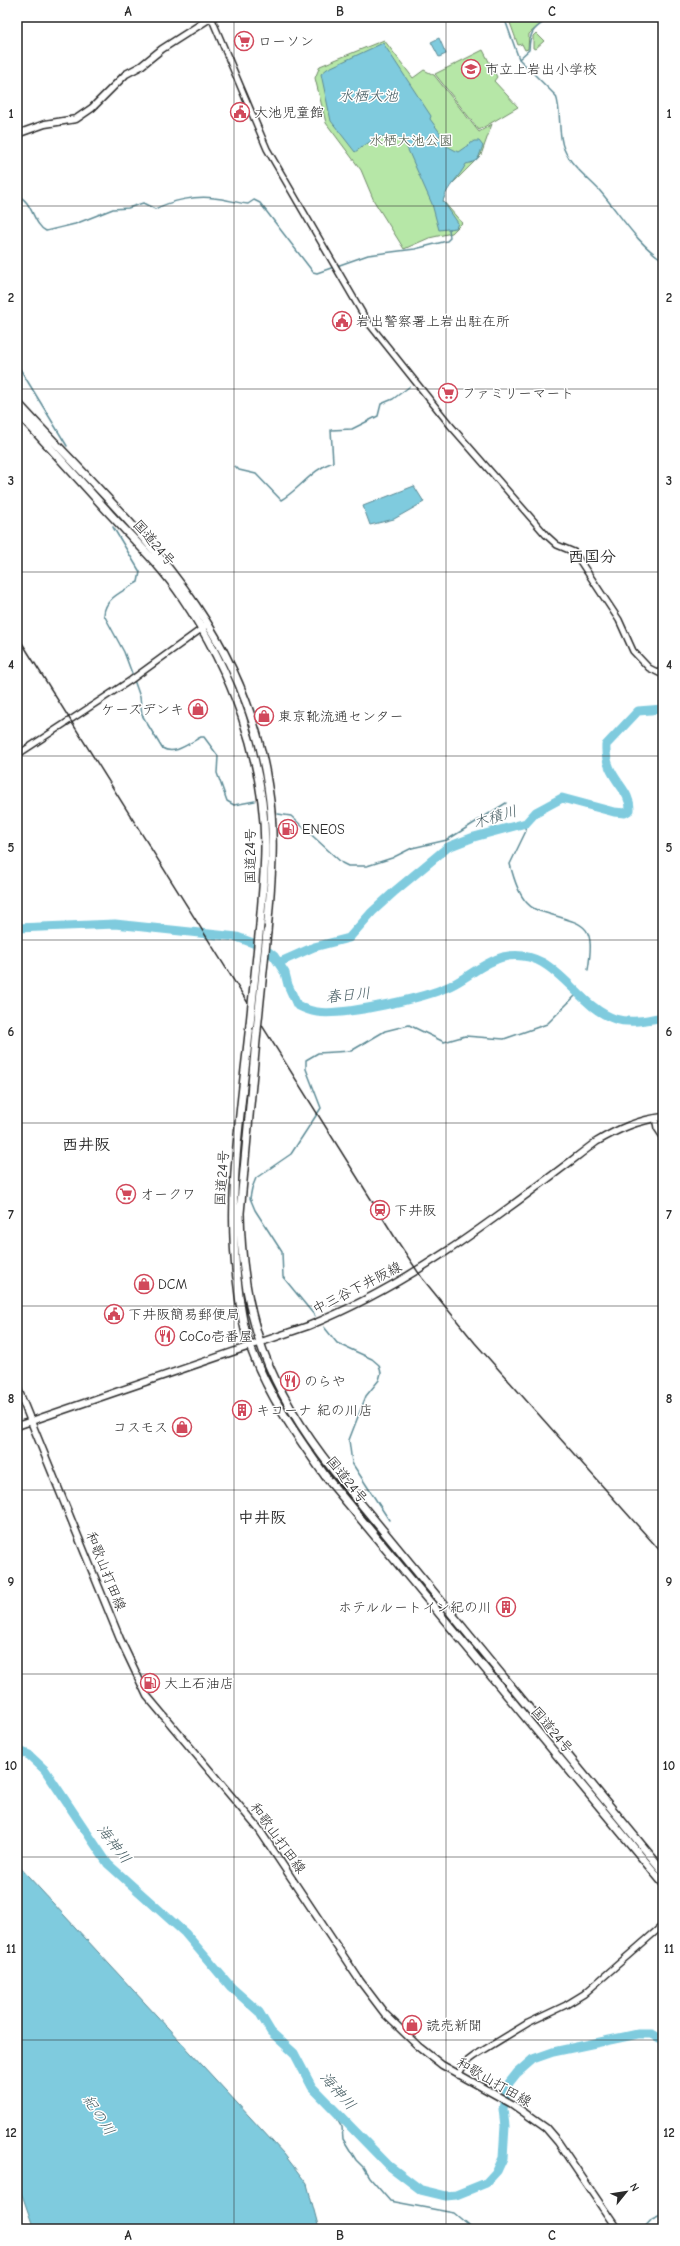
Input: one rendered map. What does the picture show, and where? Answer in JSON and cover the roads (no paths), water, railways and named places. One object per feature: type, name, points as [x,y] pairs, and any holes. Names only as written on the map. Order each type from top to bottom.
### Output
[{"type":"highway","name":"国道24号","points":[[17,402],[147,541],[186,589],[208,623],[231,666],[243,692],[252,720],[268,787],[272,845],[267,932],[240,1213],[244,1280],[259,1343],[281,1394],[316,1449],[663,1871]]},
{"type":"highway","name":"国道24号","points":[[17,412],[140,544],[182,597],[203,629],[224,668],[247,731],[259,781],[265,846],[260,925],[234,1183],[232,1232],[240,1307],[250,1345],[277,1405],[292,1430],[326,1476],[663,1883]]},
{"type":"main road","points":[[17,134],[45,124],[76,119],[92,108],[126,74],[141,66],[162,49],[211,17]]},
{"type":"main road","name":"中三谷下井阪線","points":[[17,1426],[31,1420],[84,1405],[327,1318],[417,1271],[465,1240],[596,1142],[627,1125],[663,1117]]},
{"type":"main road","name":"和歌山打田線","points":[[17,1387],[120,1639],[147,1696],[258,1828],[375,2002],[431,2058],[458,2075],[512,2104],[546,2128],[554,2137],[617,2229]]},
{"type":"street","points":[[211,17],[267,148],[367,321],[450,425],[546,535],[558,545],[574,552],[628,635],[633,651],[649,668],[663,675]]},
{"type":"street","points":[[17,755],[133,679],[203,629],[208,623]]},
{"type":"street","points":[[655,1118],[657,1128],[663,1137]]},
{"type":"street","points":[[458,2075],[466,2062],[474,2056],[528,2023],[584,1994],[663,1925]]},
{"type":"water","points":[[439,38],[446,54],[439,57],[431,42]]},
{"type":"water","name":"水栖大池","points":[[383,43],[431,116],[430,119],[441,134],[439,136],[445,145],[458,152],[474,141],[479,141],[483,146],[477,160],[466,164],[450,186],[443,201],[458,223],[456,228],[439,230],[432,204],[404,141],[391,136],[384,136],[367,144],[355,152],[331,121],[321,74],[327,69]]},
{"type":"water","points":[[414,486],[424,502],[394,519],[370,525],[363,506]]},
{"type":"water","name":"紀の川","points":[[17,1864],[284,2154],[307,2184],[319,2229],[34,2229],[21,2192],[17,2147]]},
{"type":"waterway","points":[[504,17],[519,59],[556,96],[559,109],[562,142],[567,155],[575,166],[600,191],[645,246],[663,260]]},
{"type":"waterway","points":[[519,59],[529,50],[531,37],[534,30],[551,17]]},
{"type":"waterway","points":[[17,196],[26,202],[38,223],[46,231],[75,224],[113,209],[128,208],[143,203],[155,209],[168,203],[199,197],[248,204],[254,200],[260,203],[313,272],[317,273],[368,255],[415,249],[447,241],[450,238],[449,229]]},
{"type":"waterway","points":[[17,364],[67,446]]},
{"type":"waterway","points":[[235,466],[239,470],[256,474],[281,500],[312,474],[333,462],[331,430],[352,429],[378,416],[381,404],[393,399],[409,387]]},
{"type":"waterway","points":[[113,527],[140,572],[138,582],[111,599],[107,604],[104,615],[124,652],[133,676]]},
{"type":"waterway","points":[[134,680],[140,697],[142,715],[162,748],[167,750],[177,750],[201,737],[204,737],[218,756],[217,773],[227,801],[234,805],[255,801]]},
{"type":"waterway","name":"木積川","points":[[280,962],[314,947],[349,938],[372,912],[448,847],[474,837],[526,823],[536,812],[562,798],[614,812],[625,813],[630,810],[626,795],[609,766],[606,757],[606,745],[638,711],[663,709]]},
{"type":"waterway","points":[[278,814],[291,816],[342,863],[348,866],[367,866],[392,858],[412,848],[447,840],[506,803]]},
{"type":"waterway","points":[[524,824],[526,831],[510,864],[518,890],[533,908],[571,920],[585,929],[589,935],[590,943],[588,970]]},
{"type":"waterway","name":"春日川","points":[[17,928],[115,924],[237,937],[261,946],[274,956],[285,973],[288,985],[297,1005],[317,1012],[329,1013],[364,1009],[404,1001],[450,986],[496,959],[521,956],[537,960],[550,968],[563,978],[587,1002],[600,1012],[615,1019],[633,1021],[663,1017]]},
{"type":"waterway","points":[[315,1316],[283,1277],[282,1252],[255,1210],[250,1198],[256,1178],[291,1154],[321,1108],[306,1069],[306,1060],[318,1053],[351,1051],[385,1031],[409,1025],[444,1042],[465,1036],[504,1039],[547,1024],[578,993]]},
{"type":"waterway","points":[[324,1327],[337,1343],[372,1359],[379,1365],[381,1373],[379,1380],[366,1396],[349,1440],[352,1463],[389,1520]]},
{"type":"waterway","name":"海神川","points":[[17,1750],[29,1755],[45,1770],[108,1864],[185,1933],[231,1987],[259,2012],[271,2032],[294,2053],[312,2087],[388,2165],[421,2190],[446,2196],[456,2195],[486,2183],[497,2171],[503,2158],[505,2126],[503,2109],[506,2092],[509,2083],[517,2073],[533,2059],[553,2052],[638,2034],[652,2034],[663,2040]]},
{"type":"waterway","points":[[330,2106],[342,2127],[343,2139],[356,2160],[390,2201],[454,2213],[473,2229]]},
{"type":"waterway","points":[[643,2229],[652,2219],[663,2214]]},
{"type":"railway","points":[[17,635],[396,1239],[422,1278],[475,1343],[663,1554]]},
{"type":"place","name":"ローソン","points":[[244,41]]},
{"type":"place","name":"市立上岩出小学校","points":[[471,69]]},
{"type":"place","name":"大池児童館","points":[[240,112]]},
{"type":"place","name":"岩出警察署上岩出駐在所","points":[[342,321]]},
{"type":"place","name":"ファミリーマート","points":[[448,393]]},
{"type":"place","name":"ケーズデンキ","points":[[198,709]]},
{"type":"place","name":"東京靴流通センター","points":[[264,716]]},
{"type":"place","name":"ENEOS","points":[[288,829]]},
{"type":"place","name":"オークワ","points":[[126,1194]]},
{"type":"place","name":"下井阪","points":[[380,1210]]},
{"type":"place","name":"DCM","points":[[144,1284]]},
{"type":"place","name":"下井阪簡易郵便局","points":[[114,1314]]},
{"type":"place","name":"CoCo壱番屋","points":[[165,1336]]},
{"type":"place","name":"のらや","points":[[290,1381]]},
{"type":"place","name":"キコーナ 紀の川店","points":[[242,1410]]},
{"type":"place","name":"コスモス","points":[[182,1427]]},
{"type":"place","name":"ホテルルートイン紀の川","points":[[506,1607]]},
{"type":"place","name":"大上石油店","points":[[150,1683]]},
{"type":"place","name":"読売新聞","points":[[412,2025]]},
{"type":"district","name":"西国分","points":[[592,557]]},
{"type":"district","name":"西井阪","points":[[86,1145]]},
{"type":"district","name":"中井阪","points":[[262,1518]]},
{"type":"park label","name":"水栖大池公園","points":[[411,140]]}]
